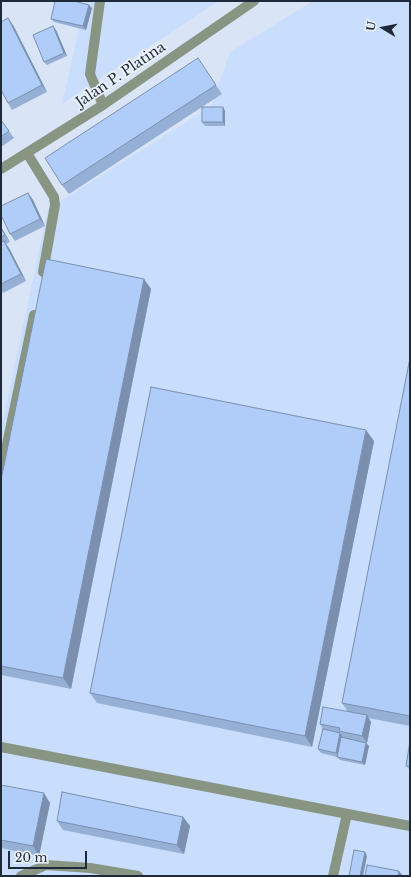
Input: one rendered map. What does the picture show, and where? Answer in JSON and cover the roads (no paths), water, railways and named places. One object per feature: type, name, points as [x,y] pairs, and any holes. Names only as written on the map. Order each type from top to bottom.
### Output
[{"type":"street","points":[[100,1],[90,74],[103,105]]},
{"type":"street","name":"Jalan P. Platina","points":[[1,170],[103,105],[254,1]]},
{"type":"street","points":[[27,153],[54,197],[55,205],[42,280]]},
{"type":"street","points":[[1,473],[37,303]]},
{"type":"street","points":[[1,747],[410,826]]},
{"type":"street","points":[[333,876],[347,814]]},
{"type":"street","points":[[21,876],[46,865],[90,868],[138,876]]}]
